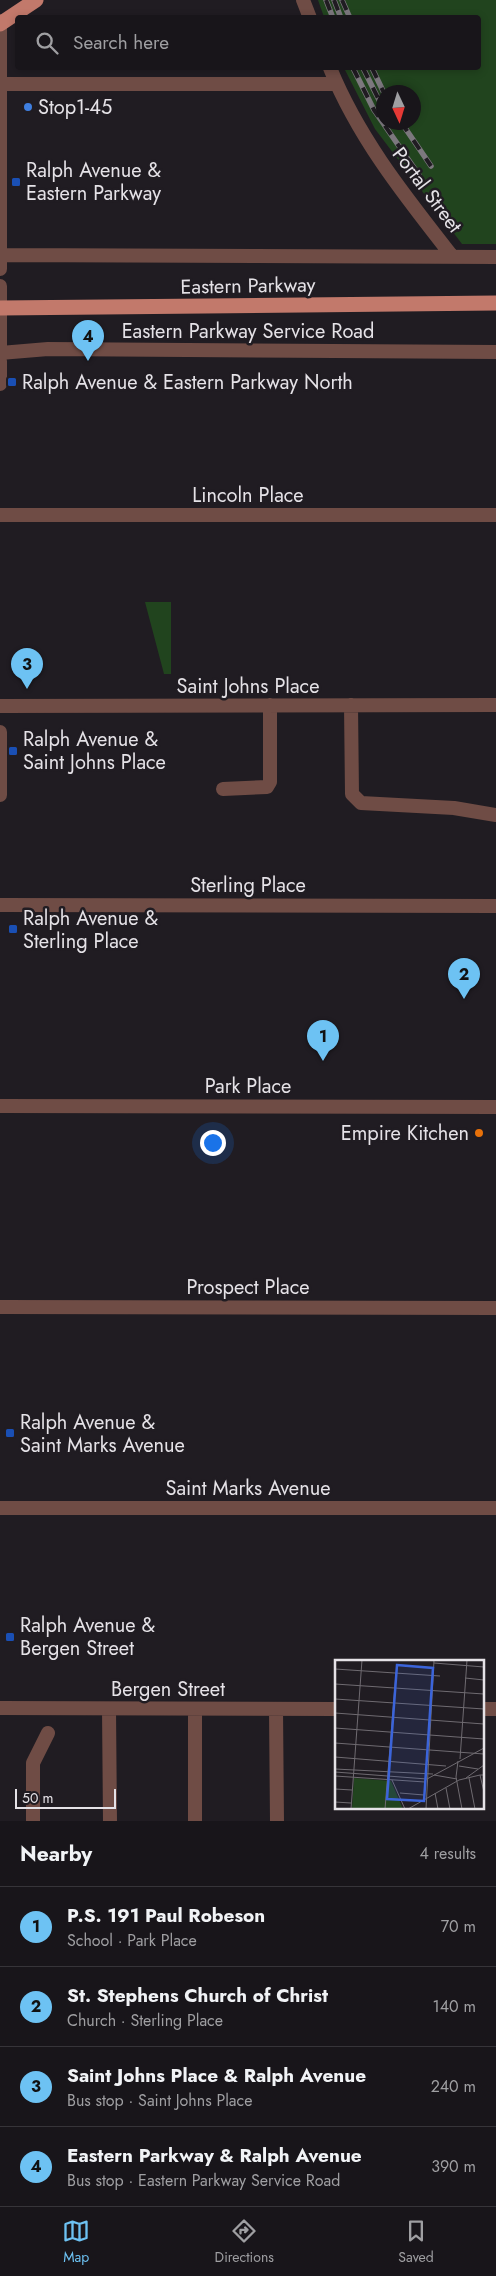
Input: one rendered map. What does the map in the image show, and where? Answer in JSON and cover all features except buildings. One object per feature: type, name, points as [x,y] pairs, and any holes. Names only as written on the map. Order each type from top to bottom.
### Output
[{"type":"main road","points":[[0,23],[36,0]]},
{"type":"main road","name":"Eastern Parkway","points":[[0,308],[496,303]]},
{"type":"street","points":[[303,0],[309,15]]},
{"type":"street","points":[[0,23],[0,269]]},
{"type":"street","name":"Portal Street","points":[[331,70],[356,124],[384,167],[452,256]]},
{"type":"street","points":[[0,84],[337,84]]},
{"type":"street","points":[[0,255],[496,257]]},
{"type":"street","points":[[0,286],[0,351]]},
{"type":"street","name":"Eastern Parkway Service Road","points":[[0,351],[48,349],[496,352]]},
{"type":"street","points":[[0,361],[0,384]]},
{"type":"street","name":"Lincoln Place","points":[[0,514],[496,515]]},
{"type":"street","points":[[223,789],[267,787],[270,782],[270,705]]},
{"type":"street","points":[[351,705],[352,794],[361,803],[454,808],[496,815]]},
{"type":"street","name":"Saint Johns Place","points":[[0,706],[496,705]]},
{"type":"street","points":[[0,732],[0,795]]},
{"type":"street","name":"Sterling Place","points":[[0,905],[496,906]]},
{"type":"street","name":"Park Place","points":[[0,1106],[496,1107]]},
{"type":"street","name":"Prospect Place","points":[[0,1307],[496,1308]]},
{"type":"street","name":"Saint Marks Avenue","points":[[0,1508],[496,1508]]},
{"type":"street","name":"Bergen Street","points":[[0,1708],[335,1709]]},
{"type":"street","points":[[109,1709],[110,1821]]},
{"type":"street","points":[[195,1709],[195,1821]]},
{"type":"street","points":[[276,1709],[277,1821]]},
{"type":"street","points":[[32,1821],[34,1763],[48,1734]]},
{"type":"green space","points":[[318,0],[496,0],[496,244],[462,244],[375,129],[345,70],[481,70],[481,15],[323,15]]},
{"type":"green space","points":[[145,602],[171,602],[171,674],[164,674]]},
{"type":"railway","points":[[326,0],[332,15]]},
{"type":"railway","points":[[334,0],[340,15]]},
{"type":"railway","points":[[342,0],[349,15]]},
{"type":"railway","points":[[354,70],[374,110],[419,175]]},
{"type":"railway","points":[[364,70],[376,94]]},
{"type":"railway","points":[[373,70],[380,85]]},
{"type":"railway","points":[[406,130],[431,166]]},
{"type":"place","name":"Stop1-45","points":[[28,107]]},
{"type":"place","name":"Ralph Avenue & Eastern Parkway","points":[[16,182]]},
{"type":"place","name":"Eastern Parkway & Ralph Avenue","points":[[88,361]]},
{"type":"place","name":"Ralph Avenue & Eastern Parkway North","points":[[12,382]]},
{"type":"place","name":"Saint Johns Place & Ralph Avenue","points":[[27,689]]},
{"type":"place","name":"Ralph Avenue & Saint Johns Place","points":[[13,751]]},
{"type":"place","name":"Ralph Avenue & Sterling Place","points":[[13,929]]},
{"type":"place","name":"St. Stephens Church of Christ","points":[[464,999]]},
{"type":"place","name":"P.S. 191 Paul Robeson","points":[[323,1061]]},
{"type":"place","name":"Empire Kitchen","points":[[479,1133]]},
{"type":"place","name":"Ralph Avenue & Saint Marks Avenue","points":[[10,1433]]},
{"type":"place","name":"Ralph Avenue & Bergen Street","points":[[10,1637]]}]
